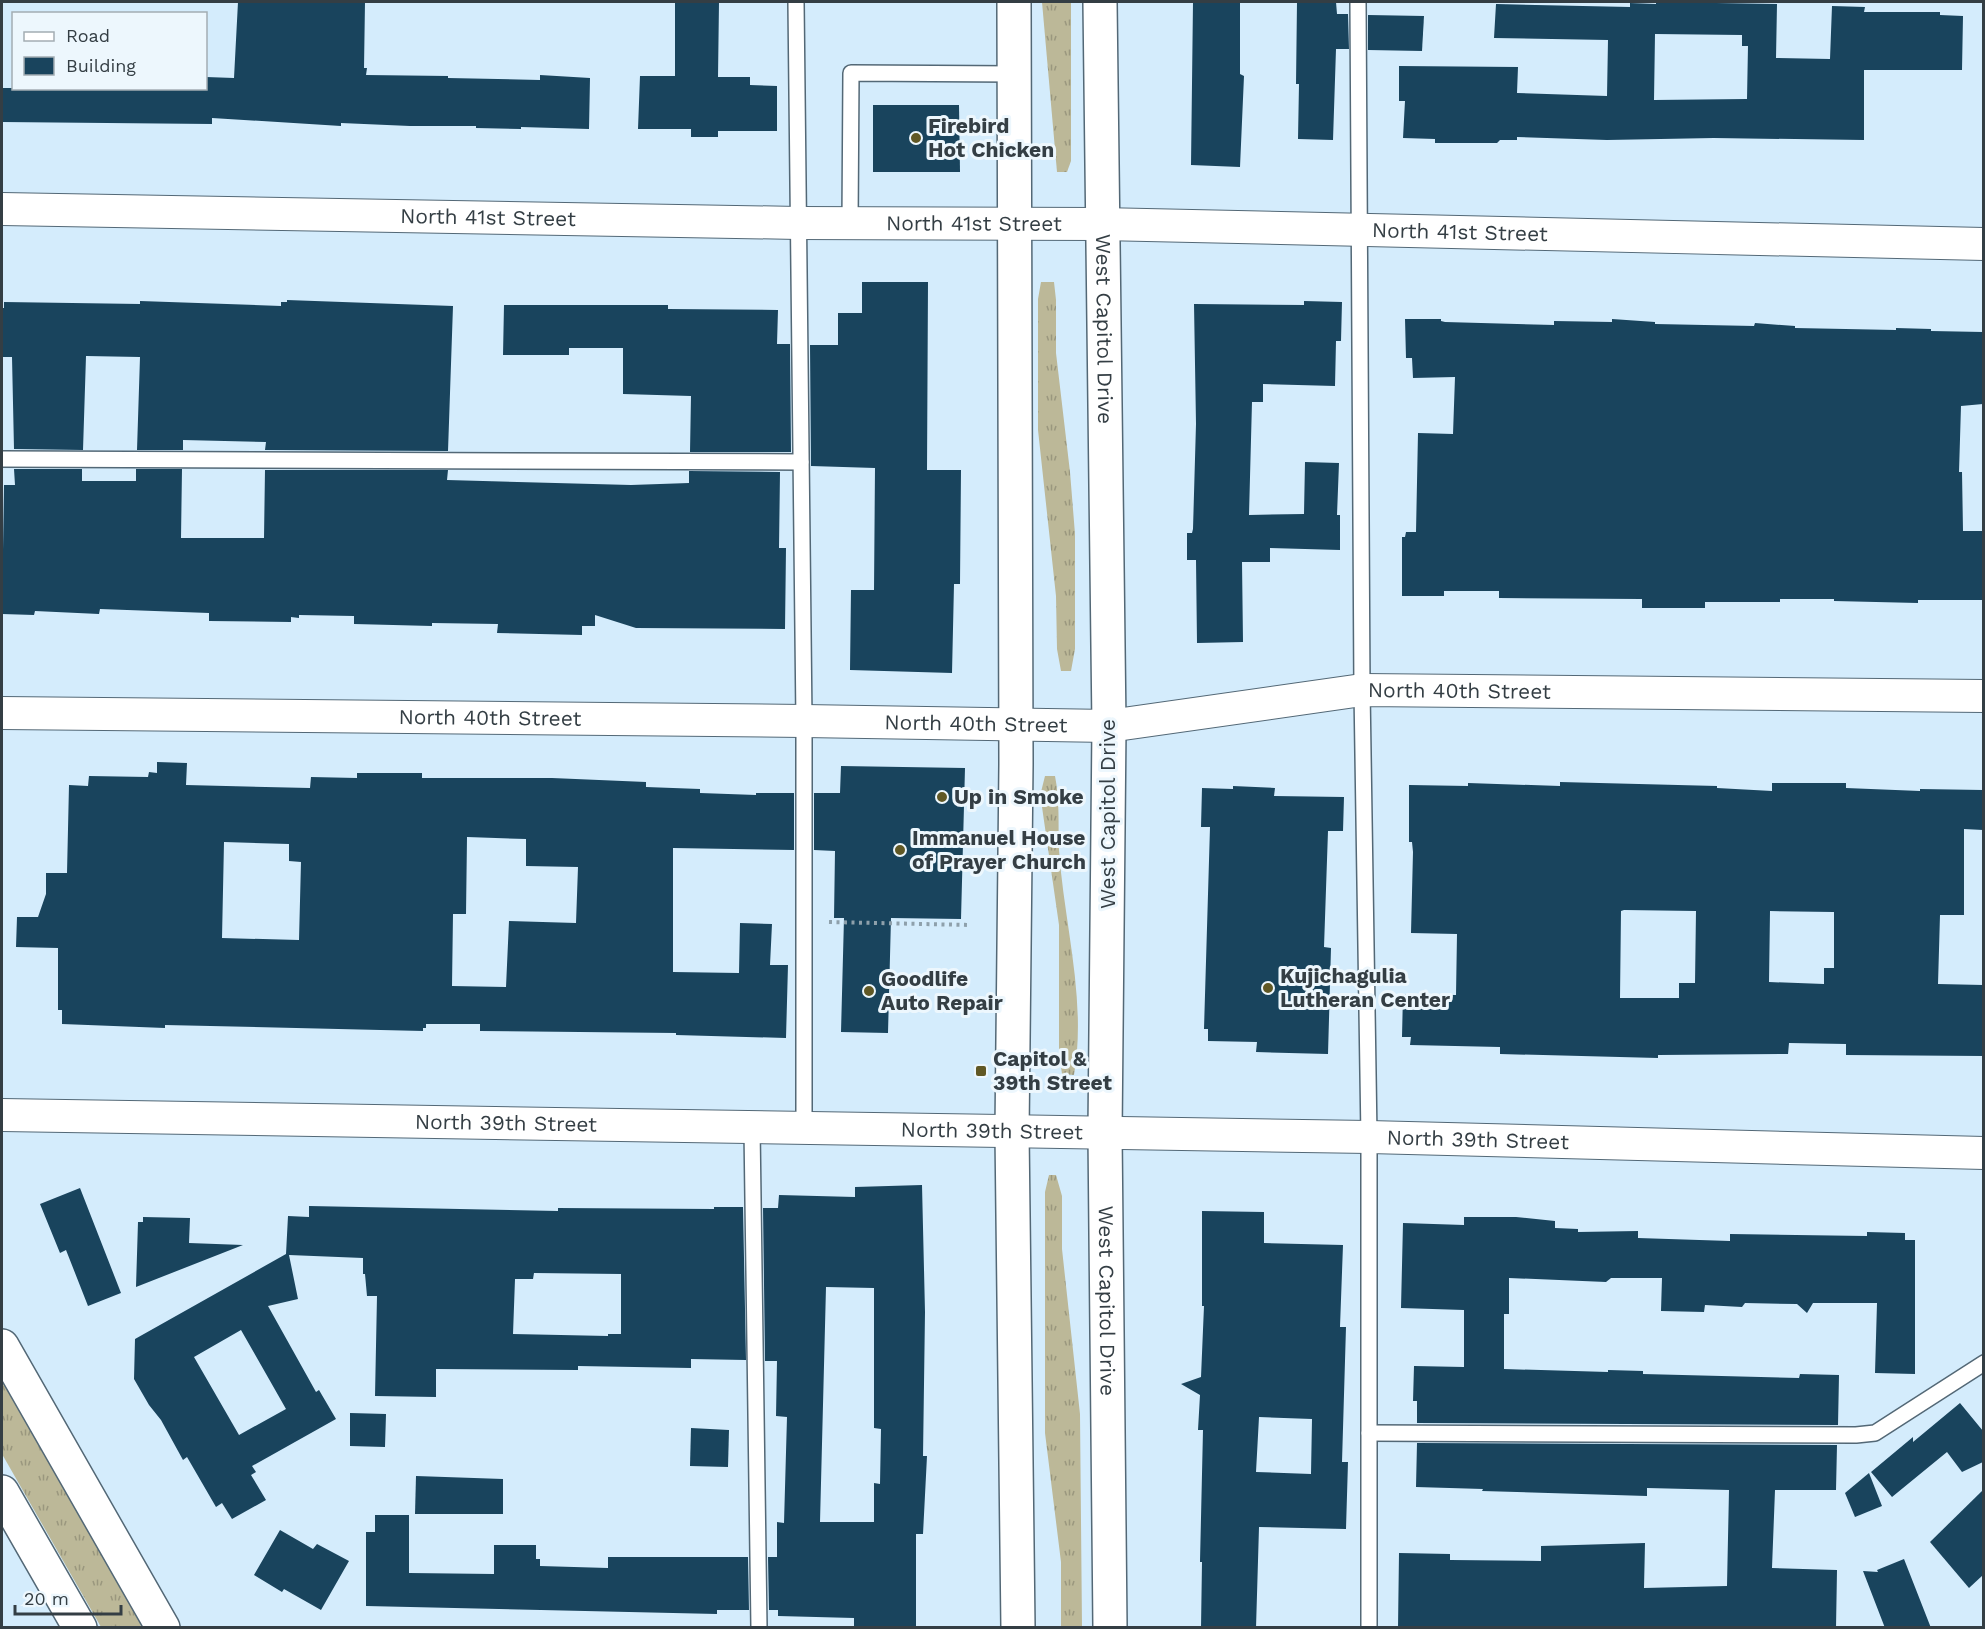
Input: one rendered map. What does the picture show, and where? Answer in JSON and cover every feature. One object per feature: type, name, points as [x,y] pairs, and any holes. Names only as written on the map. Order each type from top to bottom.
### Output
[{"type":"main road","points":[[1014,2],[1016,724],[1012,1132],[1018,1628]]},
{"type":"main road","name":"West Capitol Drive","points":[[1100,2],[1108,726],[1105,1133],[1110,1628]]},
{"type":"main road","points":[[2,1346],[163,1628]]},
{"type":"main road","points":[[2,1492],[80,1628]]},
{"type":"street","name":"North 41st Street","points":[[2,209],[798,223],[1101,224],[1983,244]]},
{"type":"street","name":"North 40th Street","points":[[2,713],[804,720],[1108,726],[1362,690],[1983,696]]},
{"type":"street","name":"North 39th Street","points":[[2,1115],[1369,1137],[1983,1153]]},
{"type":"lane","points":[[796,2],[804,720],[804,1129]]},
{"type":"lane","points":[[1358,2],[1362,690],[1369,1137],[1369,1628]]},
{"type":"lane","points":[[850,223],[851,73],[1015,74]]},
{"type":"lane","points":[[2,459],[801,462]]},
{"type":"lane","points":[[752,1128],[759,1628]]},
{"type":"lane","points":[[1369,1433],[1856,1435],[1875,1433],[1983,1363]]},
{"type":"path","points":[[804,922],[970,925]]},
{"type":"green space","points":[[1042,2],[1071,2],[1071,161],[1067,172],[1057,172]]},
{"type":"green space","points":[[1041,282],[1054,282],[1056,353],[1075,534],[1075,649],[1071,671],[1061,671],[1057,649],[1056,596],[1038,430],[1038,299]]},
{"type":"green space","points":[[1045,776],[1055,776],[1058,795],[1059,850],[1078,1019],[1074,1075],[1062,1074],[1059,1053],[1059,925],[1041,800]]},
{"type":"green space","points":[[1049,1175],[1056,1175],[1062,1196],[1062,1249],[1080,1414],[1082,1627],[1061,1627],[1061,1562],[1045,1433],[1045,1192]]},
{"type":"green space","points":[[2,1381],[141,1627],[101,1627],[2,1454]]},
{"type":"building","points":[[238,2],[365,2],[364,68],[367,68],[366,75],[540,80],[540,75],[590,78],[589,129],[341,123],[341,126],[212,118],[212,124],[2,122],[2,88],[12,88],[12,90],[207,90],[207,77],[234,78]]},
{"type":"building","points":[[675,2],[719,2],[718,77],[750,77],[750,85],[777,86],[777,131],[718,131],[718,137],[691,137],[691,129],[638,129],[640,76],[675,76]]},
{"type":"building","points":[[1193,2],[1240,2],[1240,74],[1244,76],[1240,167],[1191,165]]},
{"type":"building","points":[[1297,2],[1336,2],[1337,14],[1348,14],[1349,49],[1336,49],[1333,140],[1298,139]]},
{"type":"building","points":[[1656,2],[1777,4],[1776,58],[1830,59],[1832,6],[1865,7],[1864,12],[1940,12],[1940,15],[1963,16],[1962,70],[1864,70],[1864,140],[1714,138],[1607,140],[1517,137],[1517,140],[1500,140],[1497,143],[1435,143],[1435,139],[1403,138],[1405,101],[1399,101],[1399,66],[1518,67],[1517,93],[1607,96],[1608,40],[1494,38],[1496,4],[1630,7],[1630,3],[1656,4]],"holes":[[[1655,34],[1742,35],[1742,46],[1748,46],[1747,99],[1654,100]]]},
{"type":"building","points":[[1368,15],[1424,16],[1422,51],[1368,50]]},
{"type":"building","name":"Firebird Hot Chicken","points":[[873,105],[959,105],[960,172],[873,172]]},
{"type":"building","points":[[862,282],[928,282],[927,470],[961,470],[960,584],[954,584],[952,673],[850,670],[851,590],[874,590],[875,468],[811,466],[810,345],[838,345],[838,313],[862,313]]},
{"type":"building","points":[[287,300],[453,306],[448,451],[265,450],[266,442],[183,440],[183,450],[137,450],[140,357],[86,356],[83,450],[14,449],[12,357],[2,357],[4,302],[140,304],[140,301],[281,306],[281,302],[287,302]]},
{"type":"building","points":[[1304,301],[1342,302],[1341,341],[1336,341],[1335,386],[1263,384],[1263,402],[1252,402],[1249,515],[1304,514],[1305,462],[1339,463],[1337,515],[1340,515],[1340,550],[1270,548],[1270,562],[1242,562],[1243,642],[1197,643],[1196,560],[1187,560],[1187,533],[1192,533],[1193,529],[1196,424],[1194,304],[1304,305]]},
{"type":"building","points":[[504,305],[668,305],[668,309],[778,310],[777,344],[790,344],[791,452],[690,452],[691,396],[623,394],[623,348],[569,348],[569,355],[503,355]]},
{"type":"building","points":[[1405,319],[1554,325],[1554,321],[1612,322],[1612,319],[1655,322],[1655,324],[1754,326],[1755,323],[1795,326],[1795,328],[1896,330],[1896,328],[1983,332],[1983,404],[1961,406],[1959,472],[1962,472],[1963,531],[1983,531],[1983,600],[1918,600],[1918,603],[1780,599],[1780,602],[1705,602],[1705,608],[1642,608],[1642,599],[1499,598],[1499,591],[1444,591],[1444,596],[1402,596],[1402,537],[1405,537],[1406,532],[1416,532],[1418,433],[1453,434],[1455,377],[1413,378],[1412,358],[1406,358]]},
{"type":"building","points":[[14,469],[82,469],[82,481],[136,481],[136,469],[182,469],[181,538],[264,538],[265,470],[448,470],[447,480],[631,485],[689,483],[689,471],[780,472],[779,548],[786,548],[785,629],[636,628],[595,615],[595,626],[582,626],[582,635],[497,633],[498,624],[432,623],[432,626],[354,624],[354,616],[299,615],[299,618],[291,617],[291,622],[209,621],[209,613],[100,609],[99,614],[35,611],[34,615],[2,614],[4,485],[15,485]]},
{"type":"building","points":[[157,762],[187,763],[186,785],[310,788],[311,777],[357,778],[357,773],[422,773],[422,778],[552,778],[646,782],[646,787],[700,789],[700,793],[756,795],[756,793],[794,793],[794,850],[673,848],[673,972],[739,973],[740,923],[772,924],[770,965],[788,965],[786,1038],[676,1035],[676,1033],[480,1031],[480,1024],[426,1024],[423,1031],[165,1025],[165,1028],[62,1024],[62,1010],[58,1010],[58,948],[16,947],[17,917],[38,917],[46,894],[46,873],[67,873],[69,785],[88,786],[89,776],[148,777],[149,772],[157,773]],"holes":[[[467,837],[526,839],[526,866],[578,867],[576,923],[509,921],[506,987],[452,986],[453,914],[466,914]],[[224,842],[289,844],[289,861],[301,862],[299,940],[222,938]]]},
{"type":"building","points":[[841,766],[965,768],[961,919],[891,918],[888,1033],[841,1032],[844,918],[834,918],[835,851],[814,850],[814,793],[840,793]]},
{"type":"building","points":[[1560,782],[1717,786],[1717,788],[1772,791],[1772,783],[1846,783],[1846,788],[1920,791],[1920,789],[1983,790],[1983,830],[1964,829],[1964,915],[1940,915],[1938,984],[1983,985],[1983,1056],[1846,1055],[1846,1044],[1789,1043],[1788,1054],[1658,1055],[1658,1058],[1500,1054],[1500,1047],[1410,1045],[1411,1037],[1402,1037],[1403,994],[1456,995],[1457,934],[1411,933],[1413,852],[1412,842],[1409,842],[1409,785],[1468,786],[1468,783],[1560,786]],"holes":[[[1621,911],[1696,911],[1695,983],[1679,983],[1679,998],[1620,998]],[[1770,911],[1834,912],[1834,968],[1824,968],[1824,984],[1769,982]]]},
{"type":"building","name":"Kujichagulia Lutheran Center","points":[[1233,786],[1275,788],[1274,796],[1344,797],[1343,831],[1328,831],[1324,947],[1331,948],[1328,1054],[1256,1052],[1257,1042],[1208,1041],[1208,1029],[1204,1029],[1210,827],[1201,827],[1202,788],[1233,789]]},
{"type":"building","points":[[922,1185],[925,1312],[923,1456],[927,1456],[923,1534],[916,1534],[916,1628],[854,1628],[854,1618],[778,1616],[778,1610],[769,1610],[768,1557],[777,1557],[777,1522],[784,1523],[787,1417],[776,1416],[777,1361],[765,1361],[763,1208],[778,1208],[779,1195],[855,1197],[855,1187]],"holes":[[[826,1287],[874,1288],[874,1428],[881,1429],[880,1484],[874,1483],[874,1522],[820,1522]]]},
{"type":"building","points":[[80,1188],[121,1293],[88,1306],[66,1250],[60,1253],[40,1204]]},
{"type":"building","points":[[309,1206],[558,1211],[558,1208],[714,1209],[714,1207],[743,1207],[746,1360],[691,1359],[691,1368],[578,1366],[578,1370],[436,1369],[436,1397],[375,1396],[377,1296],[367,1296],[363,1258],[289,1255],[298,1299],[268,1306],[316,1392],[319,1390],[336,1419],[252,1466],[256,1472],[251,1475],[266,1500],[232,1519],[222,1503],[216,1507],[187,1457],[183,1460],[161,1420],[134,1379],[135,1339],[286,1254],[288,1216],[309,1217]],"holes":[[[534,1273],[621,1274],[621,1334],[608,1334],[608,1336],[513,1334],[515,1279],[533,1279]],[[241,1330],[286,1409],[239,1435],[194,1357]]]},
{"type":"building","points":[[1202,1211],[1264,1212],[1264,1243],[1343,1245],[1340,1327],[1346,1327],[1342,1462],[1348,1462],[1346,1529],[1259,1527],[1256,1628],[1201,1628],[1203,1430],[1198,1430],[1200,1395],[1181,1384],[1201,1377],[1204,1306],[1202,1306]],"holes":[[[1259,1417],[1312,1419],[1311,1474],[1256,1472]]]},
{"type":"building","points":[[143,1217],[190,1218],[189,1243],[243,1245],[136,1287],[138,1222],[143,1222]]},
{"type":"building","points":[[1464,1217],[1516,1217],[1555,1221],[1555,1228],[1578,1229],[1578,1232],[1638,1231],[1638,1238],[1730,1241],[1730,1234],[1867,1236],[1867,1232],[1905,1233],[1905,1240],[1915,1240],[1915,1374],[1875,1373],[1877,1303],[1813,1303],[1807,1313],[1797,1304],[1745,1303],[1742,1307],[1705,1305],[1704,1312],[1661,1311],[1662,1278],[1611,1278],[1606,1282],[1509,1278],[1509,1314],[1504,1314],[1504,1369],[1643,1371],[1643,1374],[1799,1378],[1800,1374],[1839,1375],[1838,1425],[1417,1423],[1417,1401],[1413,1401],[1414,1366],[1464,1367],[1464,1310],[1401,1308],[1403,1223],[1464,1225]]},
{"type":"building","points":[[1960,1403],[1983,1431],[1983,1462],[1962,1472],[1947,1452],[1892,1497],[1871,1472],[1913,1437],[1913,1442]]},
{"type":"building","points":[[350,1413],[386,1414],[385,1447],[350,1446]]},
{"type":"building","points":[[691,1428],[729,1430],[728,1467],[690,1466]]},
{"type":"building","points":[[1417,1443],[1837,1445],[1836,1490],[1775,1490],[1772,1568],[1837,1570],[1836,1628],[1398,1628],[1399,1553],[1450,1554],[1450,1560],[1541,1561],[1541,1546],[1645,1543],[1644,1588],[1727,1586],[1729,1490],[1647,1488],[1647,1496],[1416,1487]]},
{"type":"building","points":[[1869,1473],[1882,1506],[1855,1517],[1845,1493]]},
{"type":"building","points":[[416,1476],[503,1479],[503,1514],[415,1514]]},
{"type":"building","points":[[1983,1490],[1983,1575],[1969,1588],[1930,1542]]},
{"type":"building","points":[[375,1515],[409,1515],[409,1573],[494,1574],[494,1545],[536,1545],[536,1559],[540,1559],[540,1566],[608,1568],[608,1557],[748,1557],[749,1610],[717,1610],[717,1614],[366,1606],[366,1532],[375,1532]]},
{"type":"building","points":[[280,1530],[313,1549],[317,1544],[349,1561],[321,1610],[284,1589],[282,1592],[254,1575]]},
{"type":"building","points":[[1904,1559],[1931,1628],[1885,1628],[1863,1571],[1878,1572],[1877,1570]]},
{"type":"place","name":"Firebird Hot Chicken","points":[[916,138]]},
{"type":"place","name":"Up in Smoke","points":[[942,797]]},
{"type":"place","name":"Immanuel House of Prayer Church","points":[[900,850]]},
{"type":"place","name":"Kujichagulia Lutheran Center","points":[[1268,988]]},
{"type":"place","name":"Goodlife Auto Repair","points":[[869,991]]},
{"type":"place","name":"Capitol & 39th Street","points":[[981,1071]]}]
